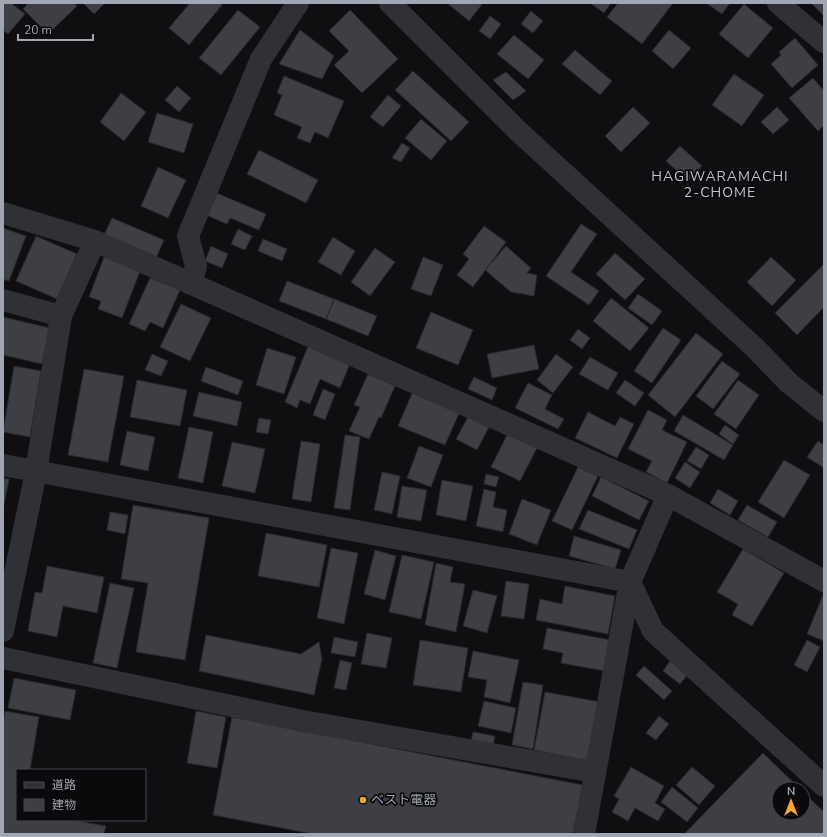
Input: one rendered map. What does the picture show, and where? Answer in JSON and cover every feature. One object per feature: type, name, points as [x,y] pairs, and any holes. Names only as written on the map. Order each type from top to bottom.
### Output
[{"type":"street","points":[[191,284],[196,266],[188,236],[261,59],[298,3]]},
{"type":"street","points":[[390,3],[518,132],[754,347],[789,383],[824,411]]},
{"type":"street","points":[[778,3],[824,42]]},
{"type":"street","points":[[3,212],[95,241],[668,495],[824,581]]},
{"type":"street","points":[[3,631],[36,472],[61,316],[95,241]]},
{"type":"street","points":[[3,300],[61,316]]},
{"type":"street","points":[[3,465],[630,582]]},
{"type":"street","points":[[584,834],[630,582],[668,495]]},
{"type":"street","points":[[630,582],[653,631],[824,786]]},
{"type":"street","points":[[3,658],[302,721],[595,772]]},
{"type":"building","points":[[3,3],[11,3],[25,14],[8,34],[3,30]]},
{"type":"building","points":[[28,3],[74,3],[77,6],[48,34],[23,9]]},
{"type":"building","points":[[83,3],[105,3],[94,14]]},
{"type":"building","points":[[190,3],[220,3],[222,5],[189,45],[169,28]]},
{"type":"building","points":[[447,3],[483,3],[469,21]]},
{"type":"building","points":[[590,3],[611,3],[604,13]]},
{"type":"building","points":[[618,3],[673,3],[642,44],[607,17]]},
{"type":"building","points":[[706,3],[730,3],[722,14]]},
{"type":"building","points":[[811,3],[824,3],[824,16]]},
{"type":"building","points":[[744,4],[773,28],[748,58],[719,34]]},
{"type":"building","points":[[238,10],[260,27],[221,75],[199,58]]},
{"type":"building","points":[[350,10],[398,59],[362,93],[334,65],[349,51],[329,31]]},
{"type":"building","points":[[531,11],[543,21],[533,33],[521,24]]},
{"type":"building","points":[[490,16],[501,24],[490,39],[479,31]]},
{"type":"building","points":[[300,30],[334,56],[322,79],[279,64]]},
{"type":"building","points":[[669,30],[691,48],[673,69],[652,51]]},
{"type":"building","points":[[514,35],[544,60],[528,79],[497,54]]},
{"type":"building","points":[[795,38],[818,65],[792,88],[771,64],[781,55],[779,52]]},
{"type":"building","points":[[575,50],[612,81],[600,95],[562,64]]},
{"type":"building","points":[[413,71],[469,122],[451,141],[395,90]]},
{"type":"building","points":[[506,72],[526,91],[513,100],[493,80]]},
{"type":"building","points":[[734,74],[764,95],[742,126],[712,105]]},
{"type":"building","points":[[284,76],[344,101],[328,138],[315,132],[310,143],[297,138],[302,127],[274,115],[282,95],[277,93]]},
{"type":"building","points":[[813,78],[824,91],[824,125],[818,131],[789,98]]},
{"type":"building","points":[[177,86],[191,98],[179,112],[165,100]]},
{"type":"building","points":[[121,93],[146,112],[124,141],[100,122]]},
{"type":"building","points":[[388,95],[401,106],[383,127],[370,117]]},
{"type":"building","points":[[633,107],[650,123],[621,152],[605,136]]},
{"type":"building","points":[[777,107],[789,120],[773,134],[761,122]]},
{"type":"building","points":[[157,113],[193,124],[184,153],[148,142]]},
{"type":"building","points":[[421,119],[447,141],[431,160],[405,138]]},
{"type":"building","points":[[402,143],[410,148],[401,162],[392,158]]},
{"type":"building","points":[[680,146],[702,166],[688,181],[666,161]]},
{"type":"building","points":[[259,150],[318,180],[306,203],[247,174]]},
{"type":"building","points":[[158,167],[186,180],[168,218],[141,206]]},
{"type":"building","points":[[207,189],[266,214],[259,230],[230,218],[227,224],[206,215]]},
{"type":"building","points":[[112,218],[164,240],[156,258],[104,235]]},
{"type":"building","points":[[581,224],[597,234],[571,272],[599,291],[589,305],[546,276]]},
{"type":"building","points":[[484,226],[506,242],[473,287],[457,275],[469,259],[463,254]]},
{"type":"building","points":[[3,228],[26,236],[9,281],[3,279]]},
{"type":"building","points":[[238,229],[252,236],[245,250],[231,244]]},
{"type":"building","points":[[36,236],[77,254],[57,299],[16,281]]},
{"type":"building","points":[[333,237],[355,251],[341,275],[318,262]]},
{"type":"building","points":[[263,239],[287,249],[282,261],[258,251]]},
{"type":"building","points":[[211,246],[228,254],[222,268],[205,261]]},
{"type":"building","points":[[506,246],[531,268],[527,273],[537,275],[534,296],[511,292],[485,270]]},
{"type":"building","points":[[375,248],[395,262],[370,296],[351,282]]},
{"type":"building","points":[[615,253],[645,279],[625,300],[596,274]]},
{"type":"building","points":[[104,257],[140,271],[122,318],[98,309],[101,301],[89,297]]},
{"type":"building","points":[[423,257],[443,265],[431,296],[411,289]]},
{"type":"building","points":[[771,257],[796,280],[772,306],[747,282]]},
{"type":"building","points":[[824,264],[824,307],[797,335],[775,313]]},
{"type":"building","points":[[150,278],[180,290],[163,328],[150,322],[145,331],[129,324]]},
{"type":"building","points":[[287,281],[334,299],[326,319],[279,301]]},
{"type":"building","points":[[638,294],[662,311],[652,325],[628,308]]},
{"type":"building","points":[[611,298],[649,328],[630,351],[593,321]]},
{"type":"building","points":[[334,299],[377,316],[368,336],[326,319]]},
{"type":"building","points":[[181,304],[211,318],[190,361],[160,347]]},
{"type":"building","points":[[431,312],[473,330],[458,365],[416,348]]},
{"type":"building","points":[[3,317],[50,328],[42,364],[3,355]]},
{"type":"building","points":[[663,328],[681,340],[652,383],[634,371]]},
{"type":"building","points":[[578,329],[590,338],[582,349],[570,340]]},
{"type":"building","points":[[696,333],[723,354],[675,417],[648,395]]},
{"type":"building","points":[[309,344],[351,361],[340,388],[320,379],[310,404],[300,400],[297,408],[285,402]]},
{"type":"building","points":[[534,345],[539,369],[492,378],[487,354]]},
{"type":"building","points":[[267,348],[296,357],[284,394],[256,385]]},
{"type":"building","points":[[152,354],[168,361],[161,376],[145,370]]},
{"type":"building","points":[[556,354],[573,367],[553,393],[537,380]]},
{"type":"building","points":[[590,357],[618,373],[608,390],[579,374]]},
{"type":"building","points":[[722,361],[740,374],[713,409],[696,396]]},
{"type":"building","points":[[14,366],[41,371],[30,437],[3,432]]},
{"type":"building","points":[[206,367],[243,381],[238,395],[201,381]]},
{"type":"building","points":[[84,369],[124,376],[108,462],[68,455]]},
{"type":"building","points":[[368,374],[395,386],[381,418],[379,417],[369,439],[349,431],[360,407],[354,405]]},
{"type":"building","points":[[474,377],[497,388],[492,400],[468,389]]},
{"type":"building","points":[[137,380],[187,390],[180,426],[130,417]]},
{"type":"building","points":[[625,380],[644,393],[635,406],[616,393]]},
{"type":"building","points":[[738,380],[759,395],[736,429],[714,414]]},
{"type":"building","points":[[528,383],[552,395],[545,409],[564,419],[558,429],[515,408]]},
{"type":"building","points":[[323,389],[335,394],[325,420],[313,415]]},
{"type":"building","points":[[413,391],[460,411],[445,445],[398,426]]},
{"type":"building","points":[[199,392],[242,402],[237,426],[193,416]]},
{"type":"building","points":[[648,410],[667,420],[662,430],[687,442],[667,483],[646,472],[652,461],[628,449]]},
{"type":"building","points":[[588,412],[615,426],[620,417],[634,424],[617,458],[575,438]]},
{"type":"building","points":[[683,415],[733,445],[724,460],[674,431]]},
{"type":"building","points":[[468,417],[489,427],[477,450],[456,439]]},
{"type":"building","points":[[259,418],[271,420],[268,434],[256,432]]},
{"type":"building","points":[[725,425],[739,435],[733,444],[719,434]]},
{"type":"building","points":[[189,427],[213,432],[203,483],[178,478]]},
{"type":"building","points":[[127,431],[155,437],[148,471],[120,465]]},
{"type":"building","points":[[508,433],[537,448],[520,481],[491,467]]},
{"type":"building","points":[[345,435],[360,437],[350,510],[334,508]]},
{"type":"building","points":[[301,441],[320,444],[311,502],[292,499]]},
{"type":"building","points":[[818,441],[824,445],[824,468],[807,457]]},
{"type":"building","points":[[232,442],[265,449],[255,493],[222,486]]},
{"type":"building","points":[[419,446],[443,455],[431,487],[407,478]]},
{"type":"building","points":[[696,447],[709,455],[701,469],[687,461]]},
{"type":"building","points":[[784,460],[810,475],[784,518],[758,502]]},
{"type":"building","points":[[685,462],[700,472],[690,488],[675,478]]},
{"type":"building","points":[[578,467],[598,476],[572,530],[552,521]]},
{"type":"building","points":[[382,472],[400,476],[392,514],[374,510]]},
{"type":"building","points":[[486,474],[499,477],[496,487],[484,484]]},
{"type":"building","points":[[601,477],[649,501],[639,520],[592,496]]},
{"type":"building","points":[[3,478],[9,479],[3,510]]},
{"type":"building","points":[[442,480],[473,486],[466,521],[436,515]]},
{"type":"building","points":[[402,486],[427,490],[421,521],[397,517]]},
{"type":"building","points":[[484,489],[496,492],[493,507],[507,510],[503,532],[476,526]]},
{"type":"building","points":[[718,489],[738,501],[730,515],[710,503]]},
{"type":"building","points":[[522,499],[551,510],[537,545],[509,534]]},
{"type":"building","points":[[133,505],[209,518],[185,660],[136,652],[148,583],[121,579]]},
{"type":"building","points":[[747,505],[777,522],[768,537],[738,520]]},
{"type":"building","points":[[588,510],[637,530],[629,549],[579,529]]},
{"type":"building","points":[[110,512],[128,515],[125,534],[107,530]]},
{"type":"building","points":[[266,533],[327,545],[319,587],[258,576]]},
{"type":"building","points":[[574,536],[621,550],[615,569],[569,556]]},
{"type":"building","points":[[331,548],[358,553],[344,624],[317,618]]},
{"type":"building","points":[[743,549],[784,573],[752,626],[732,615],[738,604],[717,592]]},
{"type":"building","points":[[375,550],[396,556],[385,600],[364,594]]},
{"type":"building","points":[[402,555],[434,562],[421,619],[389,612]]},
{"type":"building","points":[[436,563],[453,567],[450,582],[465,584],[456,632],[425,625]]},
{"type":"building","points":[[47,566],[104,577],[97,613],[63,606],[57,637],[28,631],[35,592],[42,593]]},
{"type":"building","points":[[506,581],[529,584],[524,619],[501,616]]},
{"type":"building","points":[[110,583],[134,588],[117,668],[93,663]]},
{"type":"building","points":[[565,586],[615,596],[608,634],[536,620],[540,599],[562,604]]},
{"type":"building","points":[[473,590],[497,596],[487,633],[463,626]]},
{"type":"building","points":[[824,595],[824,641],[807,634]]},
{"type":"building","points":[[547,628],[610,640],[605,671],[561,663],[563,653],[543,649]]},
{"type":"building","points":[[367,633],[392,638],[386,668],[361,664]]},
{"type":"building","points":[[206,635],[301,654],[319,642],[322,659],[314,695],[199,671]]},
{"type":"building","points":[[334,637],[358,642],[355,657],[331,653]]},
{"type":"building","points":[[420,640],[468,648],[461,692],[413,685]]},
{"type":"building","points":[[807,640],[820,647],[807,672],[794,665]]},
{"type":"building","points":[[473,651],[519,660],[510,703],[484,697],[487,680],[468,677]]},
{"type":"building","points":[[675,654],[693,668],[680,684],[663,671]]},
{"type":"building","points":[[340,660],[352,663],[346,690],[334,688]]},
{"type":"building","points":[[644,666],[672,691],[664,700],[636,675]]},
{"type":"building","points":[[14,678],[76,690],[70,720],[8,708]]},
{"type":"building","points":[[523,682],[543,685],[533,749],[512,745]]},
{"type":"building","points":[[545,692],[600,702],[589,761],[534,750]]},
{"type":"building","points":[[484,701],[516,708],[511,733],[478,726]]},
{"type":"building","points":[[5,711],[39,717],[30,769],[16,769],[16,821],[78,821],[106,826],[104,834],[3,834],[3,724]]},
{"type":"building","points":[[196,711],[226,717],[217,768],[187,763]]},
{"type":"building","points":[[659,716],[669,724],[656,740],[646,733]]},
{"type":"building","points":[[232,717],[583,785],[573,834],[313,834],[213,815]]},
{"type":"building","points":[[473,732],[495,736],[493,746],[471,742]]},
{"type":"building","points":[[763,753],[792,781],[771,781],[771,821],[811,821],[811,800],[824,812],[824,834],[684,834]]},
{"type":"building","points":[[631,767],[664,786],[655,803],[665,809],[658,821],[635,808],[628,821],[612,812],[619,799],[614,796]]},
{"type":"building","points":[[692,767],[715,786],[699,805],[676,785]]},
{"type":"building","points":[[672,787],[698,808],[687,822],[661,802]]},
{"type":"place","name":"ベスト電器","points":[[363,800]]},
{"type":"district","name":"HAGIWARAMACHI 2-CHOME","points":[[720,184]]}]
